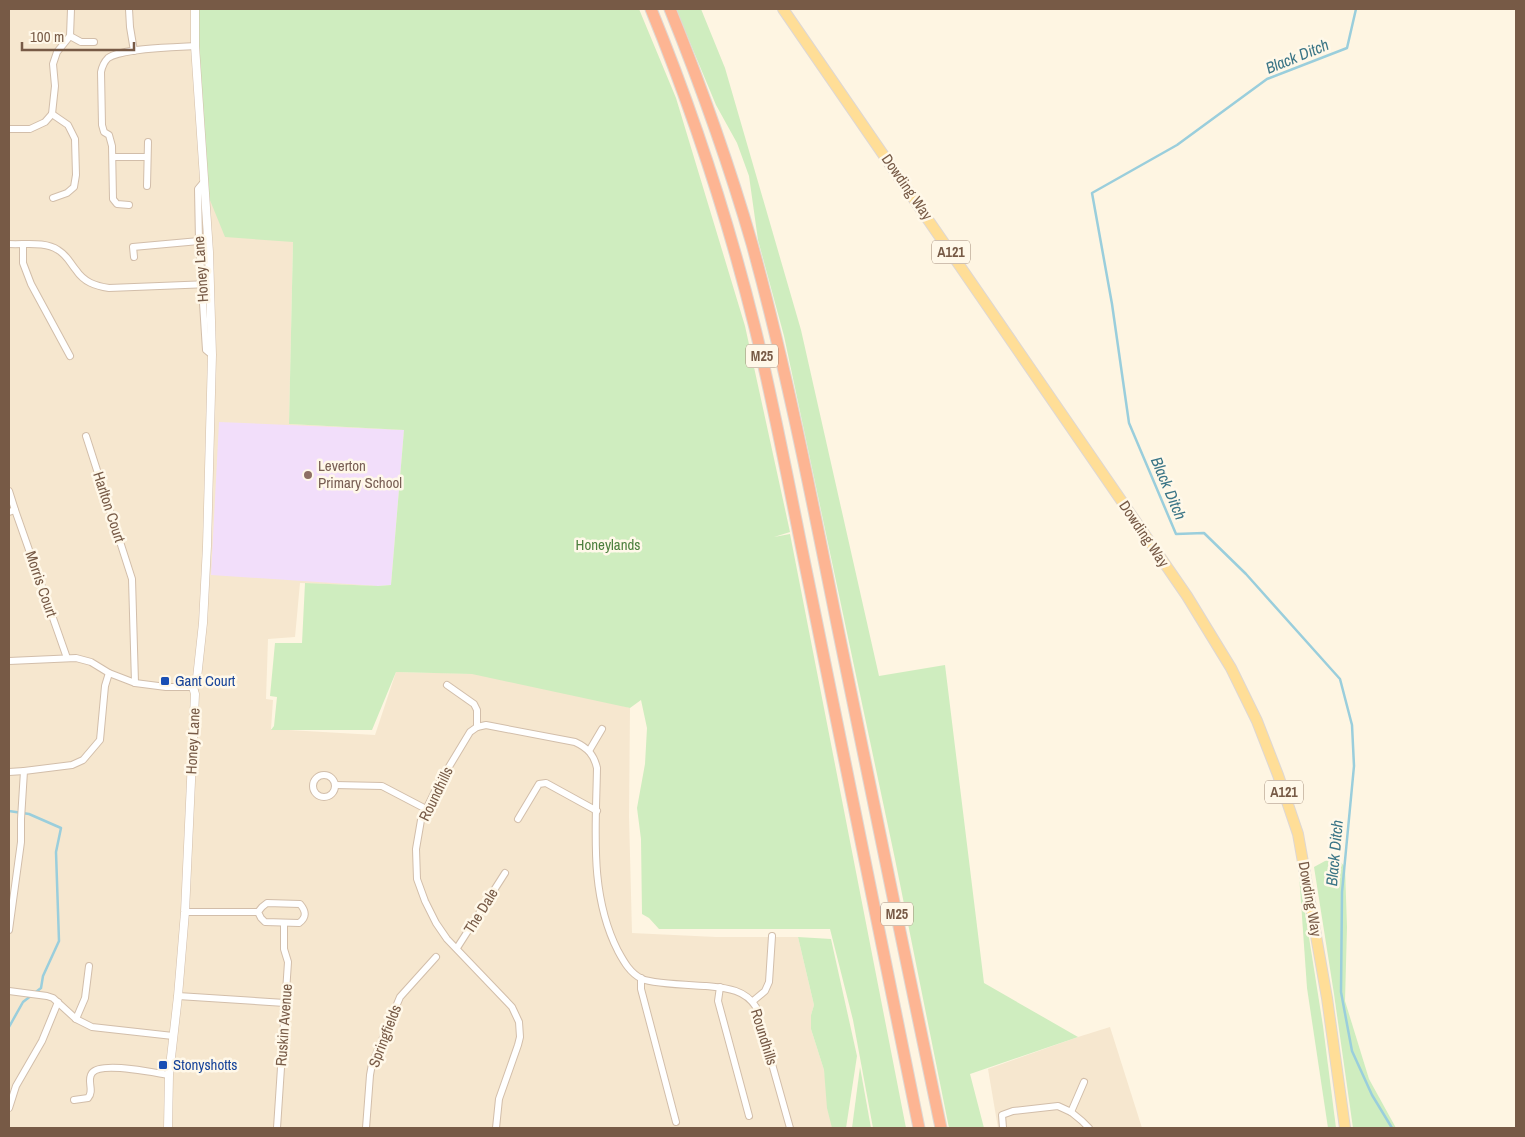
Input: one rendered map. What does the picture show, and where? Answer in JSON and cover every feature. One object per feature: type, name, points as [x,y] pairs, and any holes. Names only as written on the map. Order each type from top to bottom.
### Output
[{"type":"highway","name":"M25","points":[[651,9],[710,168],[734,248],[754,326],[780,441],[918,1128]]},
{"type":"highway","name":"M25","points":[[670,9],[694,68],[728,167],[752,245],[773,326],[826,569],[941,1128]]},
{"type":"main road","name":"Dowding Way","points":[[783,9],[1187,596],[1231,668],[1253,712],[1278,775],[1298,834],[1327,998],[1345,1128]]},
{"type":"street","points":[[9,129],[30,129],[44,122],[52,114],[56,86],[53,64],[57,52],[70,36],[71,9]]},
{"type":"street","points":[[129,9],[134,51]]},
{"type":"street","name":"Honey Lane","points":[[168,1128],[169,1075],[185,912],[196,694],[193,687],[197,678],[207,546],[212,355],[206,284],[195,9]]},
{"type":"street","points":[[70,36],[80,42],[94,42]]},
{"type":"street","points":[[129,205],[117,204],[113,199],[112,146],[109,135],[104,132],[102,125],[101,72],[103,65],[108,59],[123,52],[195,46]]},
{"type":"street","points":[[52,114],[68,125],[75,139],[76,175],[74,187],[67,193],[53,198]]},
{"type":"street","points":[[147,186],[148,142]]},
{"type":"street","points":[[113,158],[148,157]]},
{"type":"street","name":"Honey Lane","points":[[203,183],[198,188],[199,242],[206,284]]},
{"type":"street","points":[[134,257],[133,247],[199,242]]},
{"type":"street","points":[[9,244],[47,245],[58,249],[67,257],[86,281],[97,286],[108,288],[206,284]]},
{"type":"street","points":[[23,244],[23,263],[70,356]]},
{"type":"street","name":"Harlton Court","points":[[86,436],[132,579],[135,683]]},
{"type":"street","name":"Morris Court","points":[[9,491],[12,511],[67,658]]},
{"type":"street","points":[[9,661],[76,658],[91,662],[109,673],[135,683],[166,687],[193,687]]},
{"type":"street","points":[[9,772],[72,765],[83,760],[100,740],[105,686],[109,673]]},
{"type":"street","points":[[448,685],[474,704],[477,710],[477,727],[486,725],[575,742],[586,747],[595,758],[597,768],[597,882],[602,910],[613,940],[625,964],[633,973],[641,978],[642,989],[676,1122]]},
{"type":"street","name":"Roundhills","points":[[477,727],[470,732],[426,809],[421,820],[416,849],[418,879],[425,901],[436,922],[447,939],[512,1007],[518,1022],[520,1037],[499,1099],[496,1128]]},
{"type":"street","points":[[589,751],[602,729]]},
{"type":"street","points":[[9,930],[21,842],[24,771]]},
{"type":"street","points":[[518,819],[539,784],[546,783],[597,811]]},
{"type":"street","points":[[335,785],[382,786],[426,809]]},
{"type":"street","name":"The Dale","points":[[457,948],[505,873]]},
{"type":"street","points":[[266,903],[300,904],[305,915],[299,923],[265,922],[258,912],[266,903]]},
{"type":"street","points":[[185,912],[258,912]]},
{"type":"street","name":"Ruskin Avenue","points":[[277,1128],[288,962],[284,949],[284,923]]},
{"type":"street","points":[[753,1001],[765,991],[768,982],[772,936]]},
{"type":"street","name":"Springfields","points":[[366,1128],[372,1064],[400,997],[436,957]]},
{"type":"street","points":[[76,1019],[85,998],[89,966]]},
{"type":"street","name":"Roundhills","points":[[641,978],[648,981],[720,988],[740,992],[753,1001],[790,1128]]},
{"type":"street","points":[[720,988],[718,1001],[749,1116]]},
{"type":"street","points":[[9,992],[53,998],[76,1019],[92,1027],[173,1036]]},
{"type":"street","points":[[178,996],[285,1003]]},
{"type":"street","points":[[9,1108],[16,1086],[42,1041],[58,1002]]},
{"type":"street","points":[[74,1100],[91,1096],[90,1080],[94,1070],[102,1068],[133,1069],[169,1075]]},
{"type":"street","points":[[1071,1112],[1084,1082]]},
{"type":"street","points":[[1003,1128],[1002,1115],[1013,1111],[1058,1106],[1071,1112],[1089,1128]]},
{"type":"shaded area","points":[[9,9],[195,9],[293,242],[289,424],[404,430],[378,586],[300,583],[295,637],[268,639],[266,699],[273,700],[271,729],[375,735],[396,672],[487,674],[561,689],[630,708],[629,816],[632,933],[716,937],[798,937],[814,1005],[811,1015],[811,1029],[824,1070],[834,1128],[9,1128]]},
{"type":"shaded area","name":"Leverton Primary School","points":[[219,422],[404,430],[391,585],[378,586],[211,575]]},
{"type":"shaded area","points":[[1110,1027],[1142,1128],[998,1128],[988,1069]]},
{"type":"green space","name":"Honeylands","points":[[197,9],[639,9],[676,98],[745,326],[790,532],[774,537],[790,534],[906,1128],[873,1128],[853,1020],[830,929],[659,929],[649,918],[642,914],[641,839],[637,808],[645,764],[647,728],[641,700],[630,708],[472,674],[396,672],[372,730],[271,730],[274,726],[277,697],[270,696],[275,643],[302,643],[305,583],[391,585],[404,430],[289,424],[293,242],[225,237],[203,183]]},
{"type":"green space","points":[[676,9],[701,9],[725,68],[801,330],[879,676],[945,665],[984,983],[1078,1037],[970,1074],[984,1128],[949,1128],[895,859],[784,336],[758,240],[749,176],[737,143],[716,105]]},
{"type":"green space","points":[[1337,858],[1345,867],[1347,927],[1345,1001],[1369,1079],[1396,1128],[1353,1128],[1314,867],[1325,861]]},
{"type":"green space","points":[[1299,874],[1323,1026],[1336,1128],[1328,1128],[1307,988]]},
{"type":"green space","points":[[798,937],[831,939],[857,1056],[846,1128],[832,1128],[827,1108],[824,1070],[811,1029],[811,1015],[814,1005]]},
{"type":"green space","points":[[860,1067],[871,1128],[852,1128]]},
{"type":"waterway","name":"Black Ditch","points":[[1356,9],[1347,48],[1267,79],[1177,145],[1092,193],[1112,304],[1129,423],[1176,534],[1204,533],[1246,574],[1340,679],[1352,725],[1354,766],[1342,892],[1341,992],[1352,1051],[1372,1095],[1392,1128]]},
{"type":"waterway","points":[[9,811],[29,814],[61,828],[56,852],[59,941],[43,976],[41,988],[23,1002],[9,1027]]},
{"type":"place","name":"Leverton Primary School","points":[[308,475]]},
{"type":"place","name":"Gant Court","points":[[165,681]]},
{"type":"place","name":"Stonyshotts","points":[[163,1065]]}]
